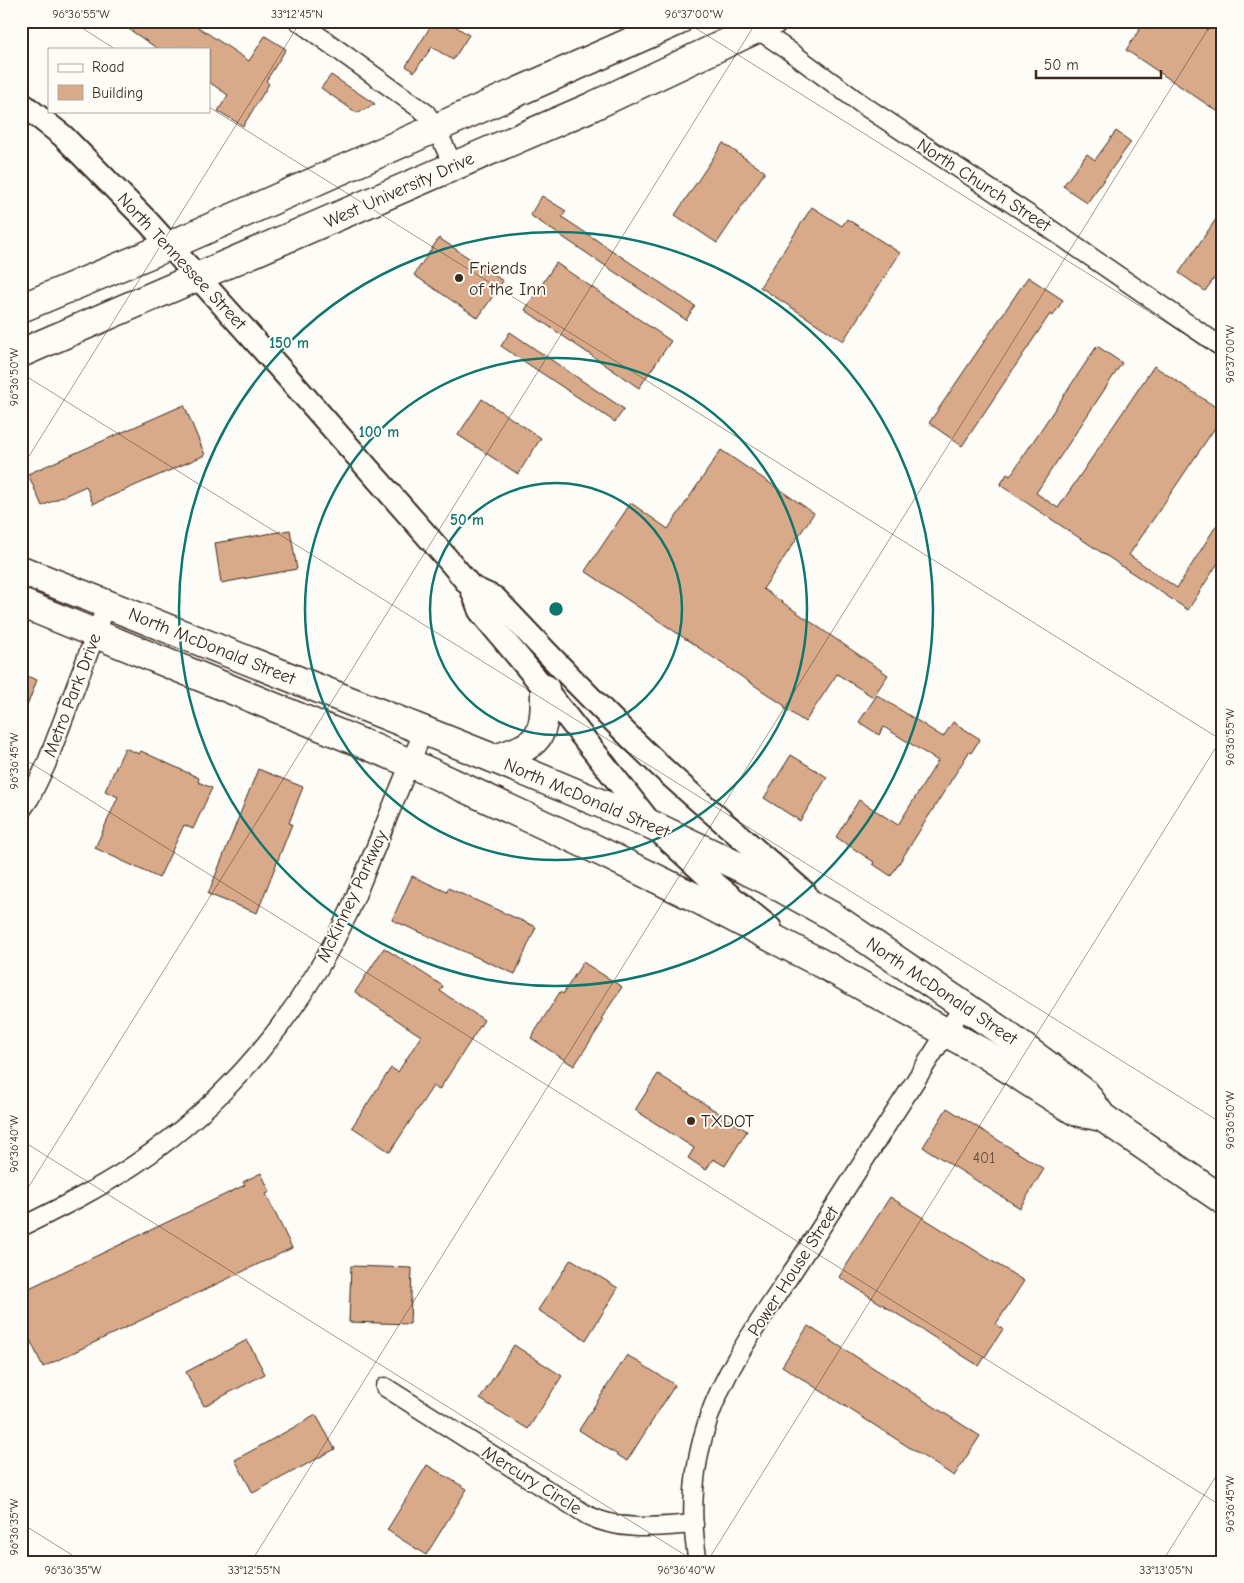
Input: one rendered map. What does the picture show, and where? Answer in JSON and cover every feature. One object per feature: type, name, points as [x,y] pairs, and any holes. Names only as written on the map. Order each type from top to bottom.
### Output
[{"type":"main road","points":[[21,308],[169,246],[526,90],[678,21]]},
{"type":"main road","name":"West University Drive","points":[[21,353],[591,107],[759,24]]},
{"type":"main road","name":"North McDonald Street","points":[[21,570],[495,759],[652,825],[766,880],[832,916],[964,1005],[1085,1093],[1102,1117],[1223,1200]]},
{"type":"main road","name":"North McDonald Street","points":[[21,603],[410,763],[580,841],[692,896],[947,1033],[1007,1067],[1075,1111],[1102,1117]]},
{"type":"main road","points":[[495,759],[525,748],[537,736],[545,718],[545,689]]},
{"type":"street","points":[[298,21],[421,108],[436,128],[453,166]]},
{"type":"street","name":"North Church Street","points":[[759,24],[863,105],[1043,224],[1223,348]]},
{"type":"street","name":"North Tennessee Street","points":[[21,103],[70,142],[169,246],[284,373],[472,587]]},
{"type":"street","points":[[472,587],[480,611],[545,689],[652,825],[718,886],[798,952]]},
{"type":"street","points":[[472,587],[495,598],[612,719],[657,762],[832,916]]},
{"type":"street","name":"Metro Park Drive","points":[[21,811],[30,798],[46,765],[107,604]]},
{"type":"street","name":"McKinney Parkway","points":[[21,1227],[77,1199],[135,1165],[218,1098],[256,1056],[304,993],[328,952],[349,911],[424,730]]},
{"type":"street","name":"Power House Street","points":[[698,1562],[693,1502],[698,1461],[708,1420],[724,1381],[752,1334],[964,1005]]},
{"type":"street","name":"Mercury Circle","points":[[385,1387],[587,1515],[600,1521],[612,1525],[641,1528],[694,1524]]},
{"type":"building","points":[[117,21],[189,21],[249,61],[265,36],[286,49],[266,81],[269,84],[243,126],[218,111],[228,95],[210,83],[210,48],[157,48]]},
{"type":"building","points":[[434,21],[447,21],[469,35],[453,60],[432,47],[414,72],[406,66]]},
{"type":"building","points":[[1145,21],[1194,21],[1208,30],[1214,21],[1223,21],[1223,115],[1126,50]]},
{"type":"building","points":[[331,75],[375,104],[357,113],[321,88]]},
{"type":"building","points":[[1116,131],[1131,142],[1087,203],[1063,186],[1087,154],[1095,160]]},
{"type":"building","points":[[723,143],[765,172],[717,243],[675,215]]},
{"type":"building","points":[[542,196],[566,211],[562,217],[695,306],[686,320],[530,215]]},
{"type":"building","points":[[812,207],[842,226],[847,219],[900,253],[843,341],[760,287]]},
{"type":"building","points":[[1223,209],[1223,266],[1205,291],[1179,273]]},
{"type":"building","name":"Friends of the Inn","points":[[439,238],[503,281],[478,318],[414,275]]},
{"type":"building","points":[[556,263],[671,341],[639,388],[525,310]]},
{"type":"building","points":[[1028,277],[1063,300],[1053,316],[1050,314],[962,446],[929,423]]},
{"type":"building","points":[[510,332],[624,409],[615,422],[501,346]]},
{"type":"building","points":[[1097,346],[1122,363],[1036,493],[1058,508],[1154,366],[1223,412],[1223,416],[1129,555],[1177,588],[1223,515],[1223,555],[1188,610],[1000,485],[1007,474],[1010,476]]},
{"type":"building","points":[[482,399],[541,438],[518,474],[458,435]]},
{"type":"building","points":[[184,405],[205,455],[93,504],[86,486],[42,506],[28,474]]},
{"type":"building","points":[[721,450],[814,513],[763,589],[888,675],[873,697],[837,674],[805,722],[784,708],[785,706],[585,571],[631,503],[668,529]]},
{"type":"building","points":[[290,530],[297,569],[221,583],[215,543]]},
{"type":"building","points":[[21,674],[37,680],[22,719],[21,719]]},
{"type":"building","points":[[877,695],[943,737],[953,722],[980,739],[971,753],[969,752],[891,876],[873,864],[874,862],[836,837],[859,800],[898,825],[938,761],[884,727],[879,735],[859,722]]},
{"type":"building","points":[[125,748],[139,754],[141,751],[199,778],[198,782],[212,788],[193,829],[184,825],[159,878],[95,848],[118,797],[105,791]]},
{"type":"building","points":[[791,755],[827,777],[800,821],[764,798]]},
{"type":"building","points":[[258,769],[303,787],[289,823],[292,824],[257,913],[208,894]]},
{"type":"building","points":[[412,876],[447,892],[448,888],[536,927],[515,974],[392,920]]},
{"type":"building","points":[[384,948],[443,986],[440,991],[484,1020],[439,1090],[433,1086],[390,1152],[352,1127],[391,1068],[398,1072],[421,1036],[355,992]]},
{"type":"building","points":[[583,962],[622,987],[601,1019],[604,1020],[574,1066],[531,1038],[560,992],[563,994]]},
{"type":"building","name":"TXDOT","points":[[658,1074],[747,1131],[725,1166],[713,1159],[706,1170],[688,1158],[694,1148],[635,1110]]},
{"type":"building","points":[[947,1108],[1044,1169],[1020,1208],[923,1147]]},
{"type":"building","points":[[261,1173],[270,1192],[266,1194],[292,1248],[43,1367],[21,1321],[21,1292],[245,1185],[243,1182]]},
{"type":"building","points":[[890,1197],[1024,1281],[996,1324],[1003,1329],[979,1366],[839,1277]]},
{"type":"building","points":[[571,1259],[618,1288],[586,1340],[538,1310]]},
{"type":"building","points":[[351,1266],[412,1268],[410,1324],[349,1322]]},
{"type":"building","points":[[808,1326],[980,1436],[954,1476],[782,1366]]},
{"type":"building","points":[[247,1340],[265,1374],[204,1406],[186,1372]]},
{"type":"building","points":[[514,1345],[562,1376],[528,1429],[480,1399]]},
{"type":"building","points":[[627,1355],[675,1385],[627,1461],[579,1430]]},
{"type":"building","points":[[316,1415],[335,1449],[253,1493],[235,1460]]},
{"type":"building","points":[[427,1465],[467,1489],[426,1555],[387,1530]]},
{"type":"place","name":"Friends of the Inn","points":[[459,278]]},
{"type":"place","name":"TXDOT","points":[[691,1121]]}]
